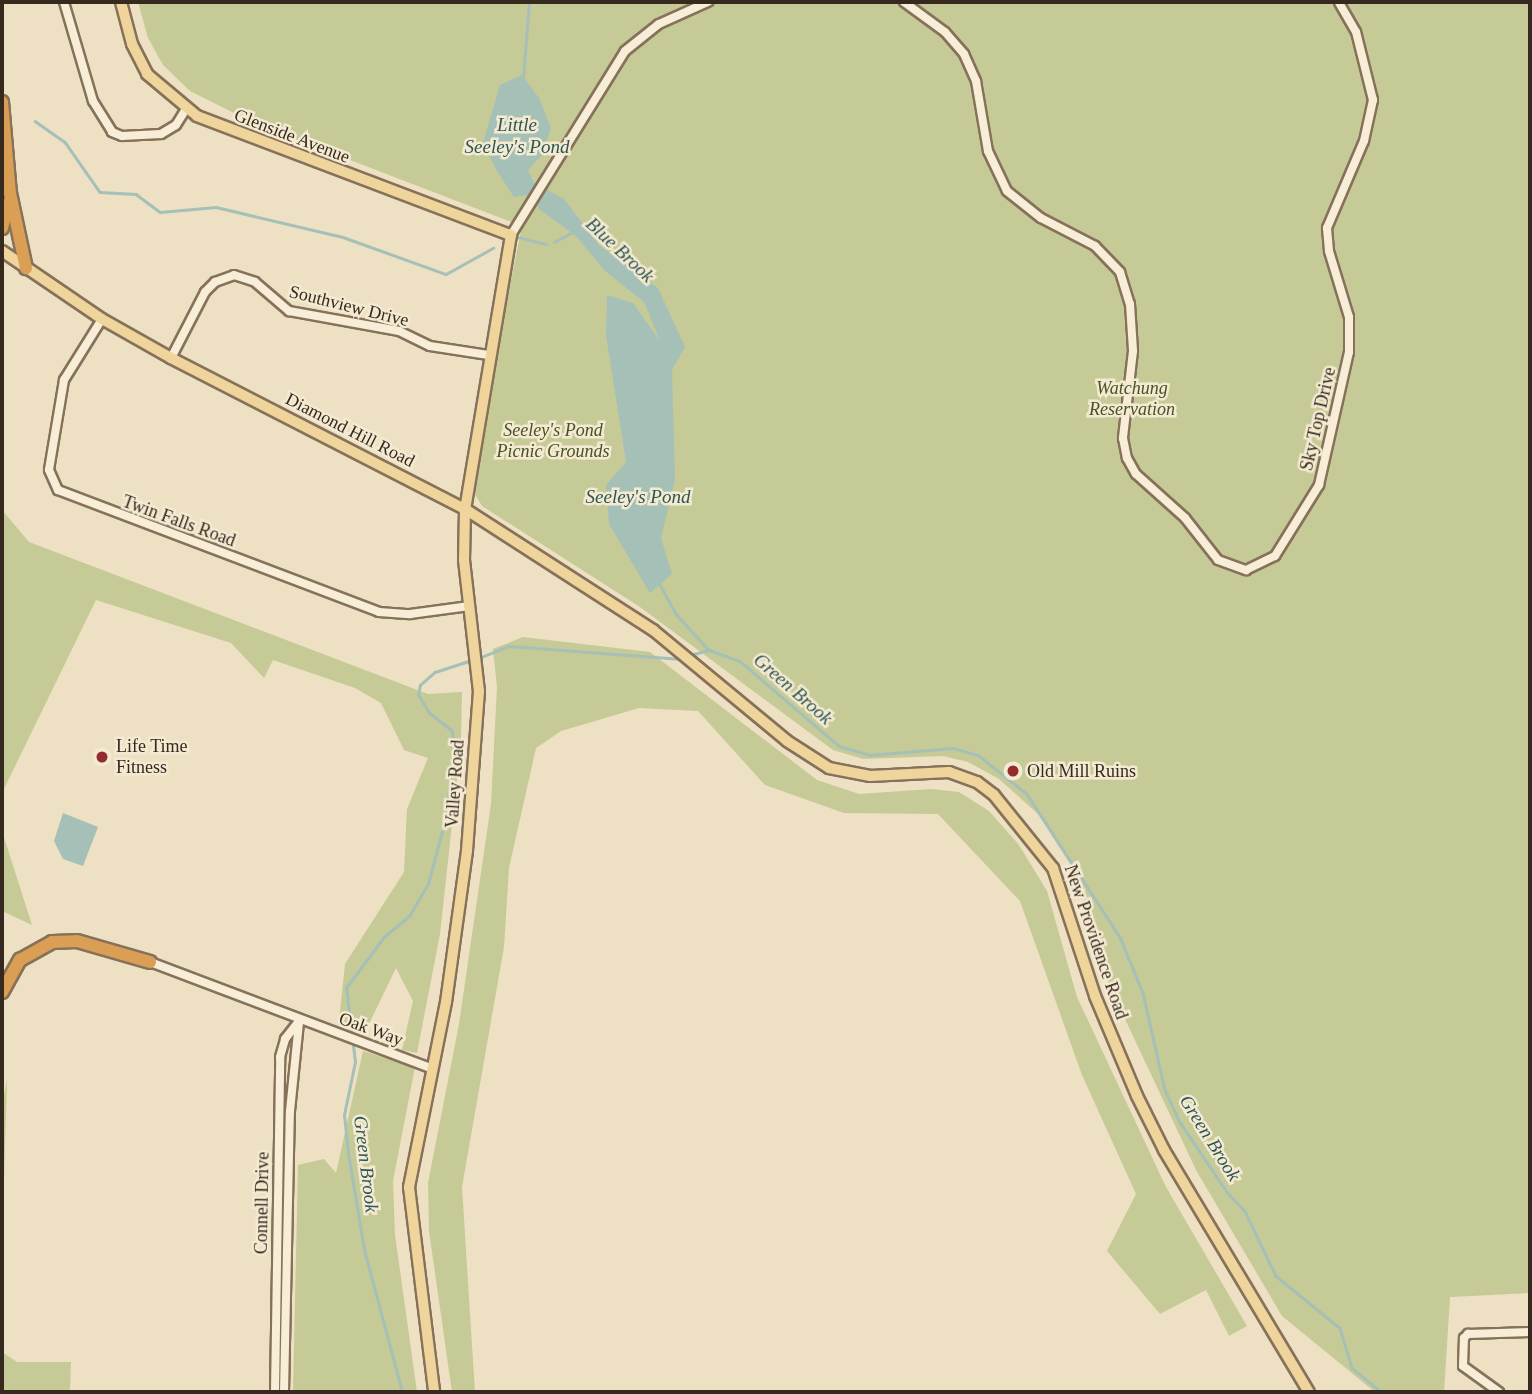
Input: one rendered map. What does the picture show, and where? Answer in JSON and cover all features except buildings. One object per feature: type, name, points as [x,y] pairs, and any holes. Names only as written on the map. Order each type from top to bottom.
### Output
[{"type":"highway","points":[[2,102],[9,192],[26,268]]},
{"type":"highway","points":[[2,228],[9,192]]},
{"type":"highway","points":[[2,992],[20,960],[52,942],[77,941],[150,962]]},
{"type":"main road","name":"Glenside Avenue","points":[[121,2],[141,65],[186,109],[320,166],[510,235]]},
{"type":"main road","name":"Valley Road","points":[[434,1392],[409,1203],[411,1169],[432,1068],[467,851],[478,669],[468,606],[465,509],[488,355],[510,235]]},
{"type":"main road","name":"Diamond Hill Road","points":[[2,251],[102,319],[171,358],[465,509],[677,649]]},
{"type":"main road","name":"New Providence Road","points":[[677,649],[787,741],[829,768],[870,776],[958,774],[987,789],[1023,826],[1061,885],[1104,1020],[1158,1140],[1310,1392]]},
{"type":"street","points":[[64,2],[93,101],[113,132],[135,136],[166,132],[186,109]]},
{"type":"street","name":"Valley Road","points":[[510,235],[625,51],[660,24],[708,2]]},
{"type":"street","name":"Sky Top Drive","points":[[904,2],[939,27],[964,54],[976,81],[988,150],[1007,191],[1041,218],[1095,246],[1120,272],[1130,304],[1133,351],[1123,438],[1127,458],[1136,474],[1185,518],[1218,560],[1245,570],[1261,566],[1275,556],[1319,485],[1349,352],[1349,317],[1331,259],[1327,228],[1364,141],[1373,100],[1356,32],[1339,2]]},
{"type":"street","name":"Southview Drive","points":[[171,358],[205,292],[215,282],[234,275],[255,282],[289,310],[400,331],[430,346],[488,355]]},
{"type":"street","name":"Twin Falls Road","points":[[102,319],[64,380],[49,470],[53,485],[64,495],[379,612],[411,614],[468,606]]},
{"type":"street","points":[[150,962],[299,1020]]},
{"type":"street","name":"Oak Way","points":[[299,1020],[432,1068]]},
{"type":"street","name":"Connell Drive","points":[[275,1392],[281,1057],[285,1039],[299,1020]]},
{"type":"street","name":"Connell Drive","points":[[284,1392],[290,1098],[299,1020]]},
{"type":"street","points":[[1499,1392],[1463,1366],[1464,1338],[1468,1334],[1530,1332]]},
{"type":"green space","name":"Watchung Reservation","points":[[138,2],[1530,2],[1530,1293],[1450,1297],[1444,1392],[1375,1392],[1282,1316],[1196,1170],[1109,985],[1078,876],[1038,814],[999,779],[968,762],[943,756],[863,759],[833,750],[640,607],[482,506],[475,494],[496,354],[522,226],[254,123],[190,91],[163,65],[148,38]]},
{"type":"green space","points":[[2,510],[29,542],[428,694],[462,692],[461,742],[440,934],[417,1053],[402,1050],[413,1001],[396,968],[365,1032],[339,1021],[345,964],[404,872],[407,809],[428,758],[404,750],[381,703],[355,688],[273,660],[264,678],[231,643],[96,600],[2,793]]},
{"type":"green space","points":[[523,637],[650,652],[817,780],[859,794],[931,789],[959,792],[989,811],[1019,845],[1047,891],[1077,997],[1166,1187],[1247,1326],[1229,1336],[1206,1290],[1160,1314],[1107,1251],[1136,1194],[1082,1075],[1020,901],[938,814],[844,813],[765,785],[698,711],[639,708],[561,731],[536,748],[509,868],[504,947],[462,1187],[475,1392],[452,1392],[429,1231],[428,1183],[459,1024],[491,804],[497,687],[493,649]]},
{"type":"green space","points":[[2,831],[32,925],[2,911]]},
{"type":"green space","points":[[363,1051],[415,1067],[393,1181],[395,1235],[417,1392],[293,1392],[298,1165],[324,1159],[336,1173]]},
{"type":"green space","points":[[7,1080],[2,1247],[2,1106]]},
{"type":"green space","points":[[2,1352],[17,1362],[71,1362],[70,1392],[2,1392]]},
{"type":"water","name":"Seeley's Pond","points":[[522,75],[539,98],[551,128],[541,156],[528,170],[534,183],[564,199],[600,246],[658,288],[685,347],[672,370],[675,480],[661,538],[672,574],[650,593],[609,524],[606,485],[626,462],[606,335],[607,295],[633,303],[660,341],[644,302],[604,270],[576,236],[539,209],[537,201],[526,195],[514,197],[497,171],[483,143],[500,85]]},
{"type":"water","points":[[63,813],[98,827],[83,866],[63,859],[54,841]]},
{"type":"waterway","name":"Blue Brook","points":[[523,78],[529,2]]},
{"type":"waterway","points":[[35,121],[65,142],[100,192],[136,194],[160,212],[216,207],[343,237],[446,274],[493,248]]},
{"type":"waterway","points":[[554,242],[573,232]]},
{"type":"waterway","points":[[518,237],[546,244]]},
{"type":"waterway","name":"Blue Brook","points":[[659,583],[677,615],[709,650]]},
{"type":"waterway","name":"Green Brook","points":[[479,658],[509,646],[681,659]]},
{"type":"waterway","name":"Green Brook","points":[[690,655],[709,650],[740,661],[839,746],[870,755],[953,748],[978,755],[1027,794],[1121,939],[1143,993],[1165,1090],[1180,1122],[1227,1192],[1245,1211],[1276,1276],[1340,1328],[1352,1368],[1382,1392]]},
{"type":"waterway","name":"Green Brook","points":[[402,1392],[364,1250],[348,1153],[344,1115],[355,1062],[346,988],[384,937],[410,915],[428,884],[444,824],[454,759],[452,731],[429,713],[418,695],[420,685],[435,672],[472,660]]},
{"type":"place","name":"Life Time Fitness","points":[[102,757]]},
{"type":"place","name":"Old Mill Ruins","points":[[1013,771]]},
{"type":"water label","name":"Little Seeley's Pond","points":[[517,136]]},
{"type":"park label","name":"Seeley's Pond Picnic Grounds","points":[[553,441]]}]
